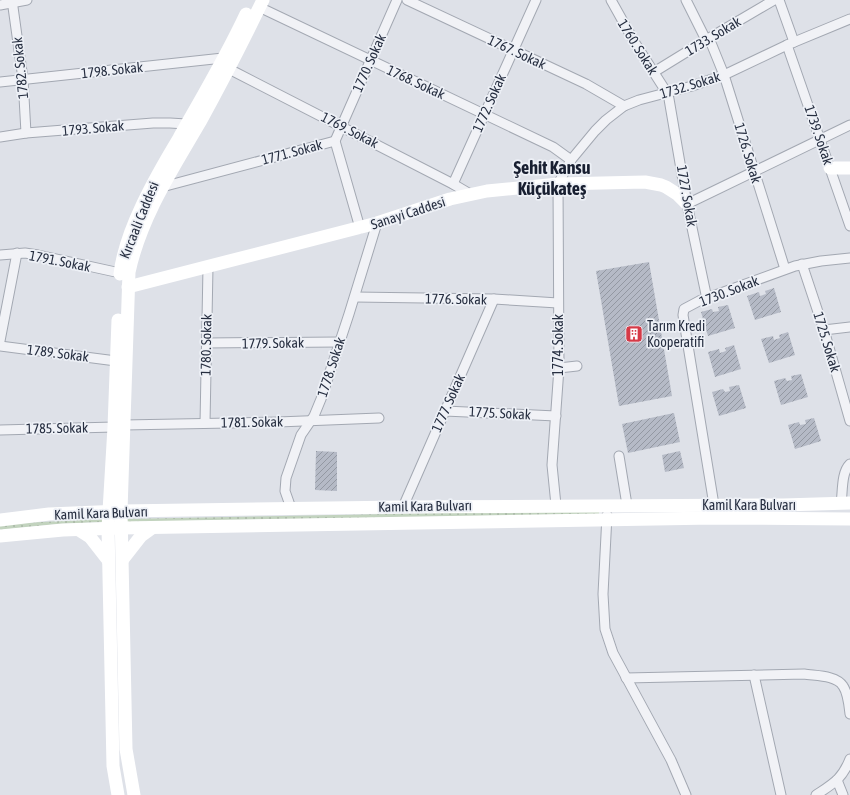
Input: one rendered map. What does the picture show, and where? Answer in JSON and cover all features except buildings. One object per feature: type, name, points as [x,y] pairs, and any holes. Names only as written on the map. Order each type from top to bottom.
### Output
[{"type":"main road","name":"Kırcaali Caddesi","points":[[115,512],[129,272],[137,243],[162,186],[258,2]]},
{"type":"main road","name":"Kırcaali Caddesi","points":[[119,426],[116,361],[120,273],[126,247],[145,198],[186,124],[226,63]]},
{"type":"main road","points":[[830,168],[850,168]]},
{"type":"main road","name":"Sanayi Caddesi","points":[[128,287],[360,228],[470,194],[558,184],[655,183],[672,190],[688,204]]},
{"type":"main road","name":"Kamil Kara Bulvarı","points":[[0,520],[50,514],[291,508],[556,505],[783,505],[846,503]]},
{"type":"main road","points":[[115,512],[121,528],[123,559],[126,749],[134,795]]},
{"type":"main road","points":[[115,512],[108,528],[108,560],[113,766],[118,795]]},
{"type":"main road","name":"Kamil Kara Bulvarı","points":[[0,536],[108,528],[714,518],[850,519]]},
{"type":"main road","points":[[123,559],[141,536],[152,528]]},
{"type":"main road","points":[[79,530],[95,542],[108,560]]},
{"type":"street","points":[[0,5],[12,1],[27,0]]},
{"type":"street","name":"1770. Sokak","points":[[335,141],[397,0]]},
{"type":"street","name":"1767. Sokak","points":[[408,0],[586,84],[624,106]]},
{"type":"street","name":"1772. Sokak","points":[[453,184],[536,0]]},
{"type":"street","name":"1760. Sokak","points":[[611,0],[667,93]]},
{"type":"street","name":"1726. Sokak","points":[[686,0],[708,38],[724,75],[785,269]]},
{"type":"street","name":"1733. Sokak","points":[[654,72],[708,38],[774,0]]},
{"type":"street","name":"1739. Sokak","points":[[774,0],[791,43],[820,139],[850,226]]},
{"type":"street","name":"1782. Sokak","points":[[12,1],[23,79],[26,133]]},
{"type":"street","name":"1768. Sokak","points":[[258,2],[370,60],[559,150],[571,160]]},
{"type":"street","name":"1732. Sokak","points":[[558,184],[571,160],[595,131],[624,106],[639,100],[692,86],[724,75],[791,43],[850,19]]},
{"type":"street","name":"1798. Sokak","points":[[0,82],[226,63]]},
{"type":"street","name":"1769. Sokak","points":[[226,63],[470,194]]},
{"type":"street","name":"1727. Sokak","points":[[667,93],[674,120],[688,204],[707,299]]},
{"type":"street","name":"1793. Sokak","points":[[0,137],[26,133],[153,123],[170,122],[186,124]]},
{"type":"street","points":[[688,204],[850,125]]},
{"type":"street","name":"1771. Sokak","points":[[162,186],[335,141],[360,228]]},
{"type":"street","name":"1774. Sokak","points":[[556,505],[552,465],[559,368],[558,184]]},
{"type":"street","name":"1778. Sokak","points":[[291,508],[285,495],[284,483],[301,435],[321,400],[378,223]]},
{"type":"street","points":[[0,341],[17,253]]},
{"type":"street","name":"1791. Sokak","points":[[0,255],[17,253],[38,255],[120,273]]},
{"type":"street","name":"1730. Sokak","points":[[714,505],[683,312],[687,307],[785,269],[802,264],[850,258]]},
{"type":"street","name":"1725. Sokak","points":[[802,264],[846,394],[850,420]]},
{"type":"street","name":"1780. Sokak","points":[[205,423],[208,267]]},
{"type":"street","name":"1776. Sokak","points":[[355,298],[494,299],[558,303]]},
{"type":"street","name":"1777. Sokak","points":[[403,506],[494,299]]},
{"type":"street","points":[[824,330],[850,327]]},
{"type":"street","name":"1779. Sokak","points":[[206,343],[339,342]]},
{"type":"street","name":"1789. Sokak","points":[[0,346],[116,361]]},
{"type":"street","points":[[559,368],[577,366]]},
{"type":"street","name":"1775. Sokak","points":[[445,410],[556,416]]},
{"type":"street","name":"1781. Sokak","points":[[119,426],[379,418]]},
{"type":"street","name":"1785. Sokak","points":[[0,430],[119,426]]},
{"type":"street","points":[[619,456],[627,505]]},
{"type":"street","points":[[846,503],[844,476],[850,464]]},
{"type":"street","points":[[608,505],[603,594],[605,629],[613,653],[671,760],[686,795]]},
{"type":"street","points":[[626,678],[804,674],[833,678],[843,685],[848,700],[850,714]]},
{"type":"street","points":[[754,675],[781,795]]},
{"type":"street","points":[[816,795],[838,780],[850,759]]},
{"type":"street","points":[[838,780],[842,795]]},
{"type":"green space","points":[[599,510],[599,514],[126,522],[125,519]]},
{"type":"green space","points":[[103,519],[103,522],[58,524],[0,530],[0,526],[22,523]]},
{"type":"place","name":"Tarım Kredi Kooperatifi","points":[[634,334]]},
{"type":"district","name":"Şehit Kansu Küçükateş","points":[[552,177]]}]
